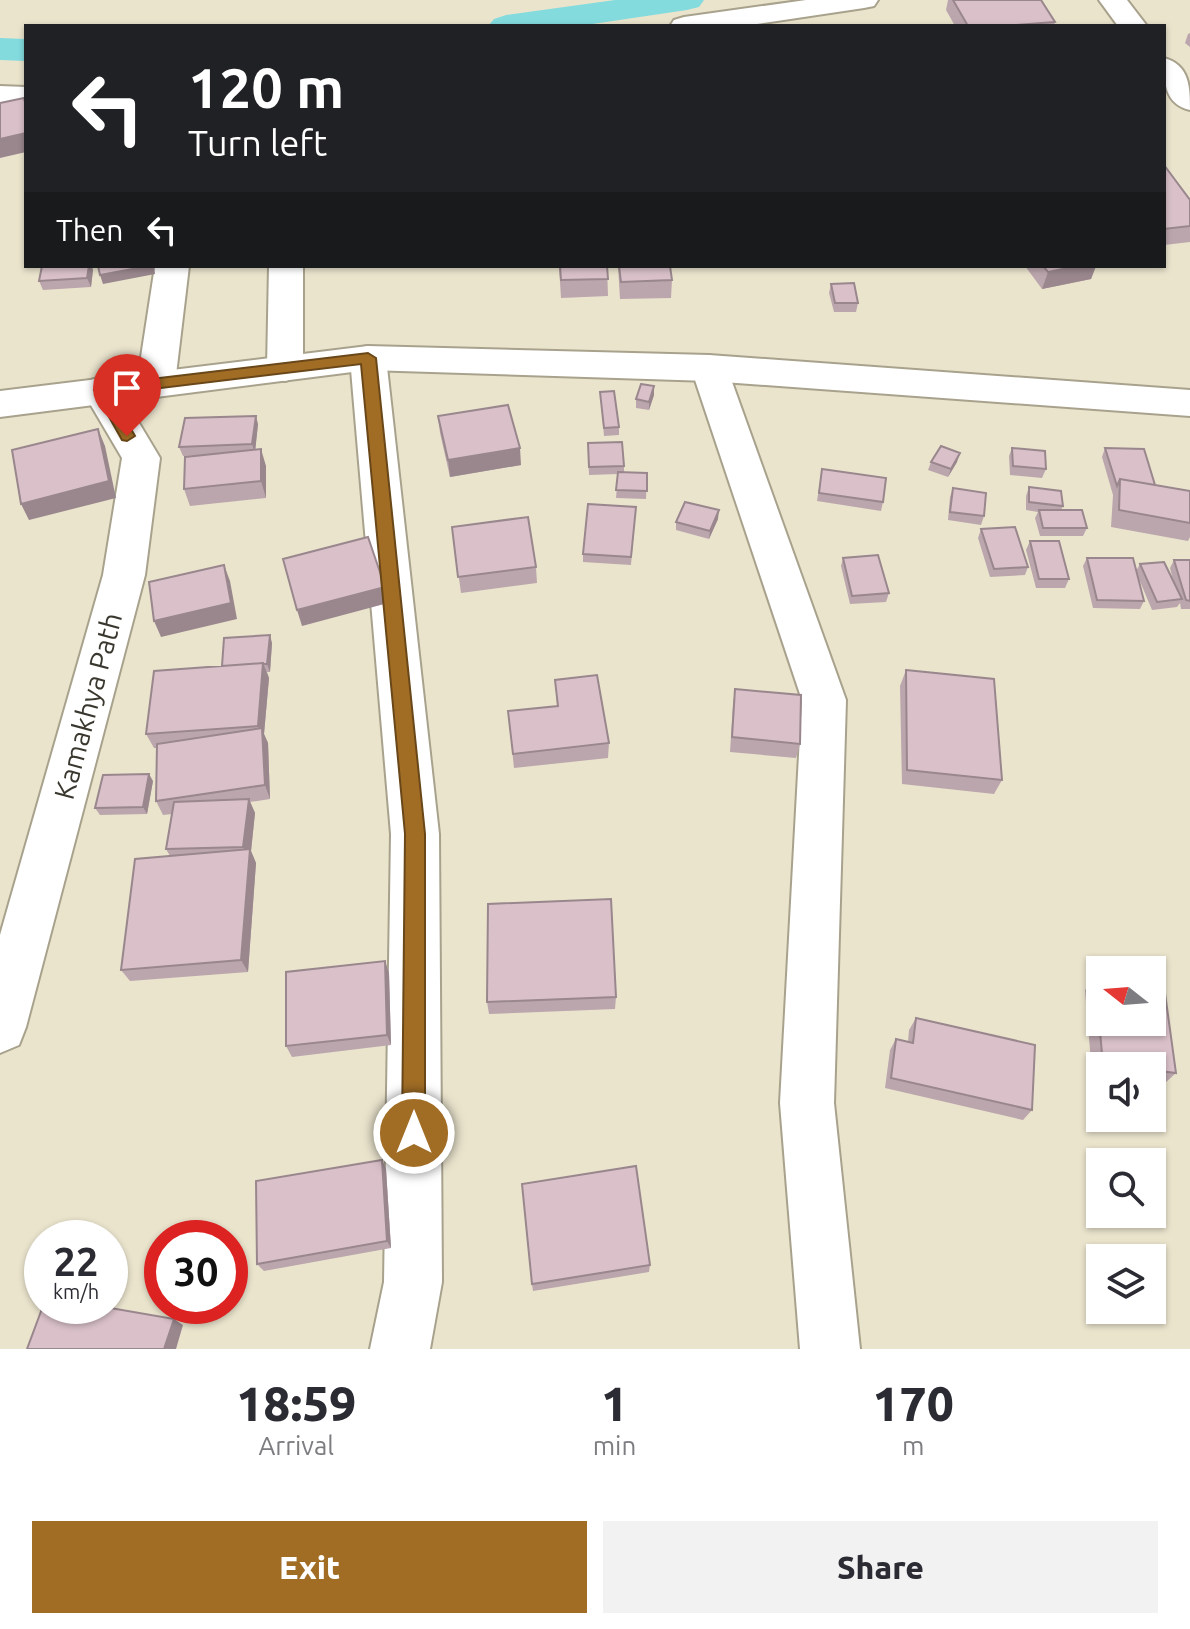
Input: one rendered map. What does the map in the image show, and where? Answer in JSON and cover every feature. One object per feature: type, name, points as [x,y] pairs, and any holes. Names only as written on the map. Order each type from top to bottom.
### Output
[{"type":"street","points":[[698,24],[864,0]]},
{"type":"street","points":[[1113,0],[1131,24]]},
{"type":"street","points":[[1166,70],[1190,101]]},
{"type":"street","points":[[0,95],[24,96]]},
{"type":"street","points":[[156,383],[172,268]]},
{"type":"street","points":[[285,368],[286,268]]},
{"type":"street","points":[[368,358],[415,834],[413,1282],[400,1349]]},
{"type":"street","points":[[0,404],[368,358],[709,368],[1190,403]]},
{"type":"street","points":[[709,368],[824,700],[807,1103],[830,1349]]},
{"type":"street","name":"Kamakhya Path","points":[[0,1027],[124,575],[141,458],[101,390]]},
{"type":"building","points":[[953,0],[1041,0],[1055,22],[1028,24],[967,24]]},
{"type":"building","points":[[24,98],[24,133],[0,139],[0,103]]},
{"type":"building","points":[[1166,168],[1190,200],[1190,226],[1166,229]]},
{"type":"building","points":[[42,268],[89,268],[87,278],[39,281]]},
{"type":"building","points":[[98,268],[138,268],[100,275]]},
{"type":"building","points":[[560,268],[607,268],[608,279],[561,280]]},
{"type":"building","points":[[619,268],[670,268],[672,280],[621,282]]},
{"type":"building","points":[[1045,268],[1068,268],[1048,272]]},
{"type":"building","points":[[854,283],[858,303],[835,303],[831,284]]},
{"type":"building","points":[[641,384],[654,386],[649,402],[636,399]]},
{"type":"building","points":[[614,391],[619,427],[604,428],[600,392]]},
{"type":"building","points":[[508,405],[520,448],[448,460],[438,416]]},
{"type":"building","points":[[256,416],[252,444],[179,447],[185,418]]},
{"type":"building","points":[[98,429],[109,481],[21,504],[12,450]]},
{"type":"building","points":[[622,442],[624,466],[589,467],[588,443]]},
{"type":"building","points":[[941,446],[960,453],[951,469],[931,462]]},
{"type":"building","points":[[1012,448],[1045,451],[1046,469],[1013,466]]},
{"type":"building","points":[[1105,448],[1144,449],[1155,485],[1120,479],[1117,486]]},
{"type":"building","points":[[261,449],[261,481],[184,489],[185,457]]},
{"type":"building","points":[[822,469],[886,478],[883,502],[819,493]]},
{"type":"building","points":[[618,472],[647,473],[647,491],[616,490]]},
{"type":"building","points":[[1120,479],[1190,491],[1190,523],[1119,510]]},
{"type":"building","points":[[1029,487],[1061,491],[1063,506],[1029,502]]},
{"type":"building","points":[[953,488],[986,493],[984,516],[950,512]]},
{"type":"building","points":[[685,502],[719,510],[710,531],[676,522]]},
{"type":"building","points":[[588,504],[636,507],[631,557],[583,554]]},
{"type":"building","points":[[1039,510],[1082,510],[1087,528],[1043,528]]},
{"type":"building","points":[[528,517],[536,567],[458,577],[452,527]]},
{"type":"building","points":[[1015,527],[1028,567],[994,569],[981,529]]},
{"type":"building","points":[[368,537],[385,587],[297,610],[283,559]]},
{"type":"building","points":[[1030,541],[1059,541],[1069,579],[1039,579]]},
{"type":"building","points":[[878,555],[889,593],[852,596],[843,558]]},
{"type":"building","points":[[1087,558],[1133,558],[1144,601],[1097,600]]},
{"type":"building","points":[[1174,560],[1190,560],[1190,601],[1186,600]]},
{"type":"building","points":[[1164,562],[1182,599],[1157,602],[1140,564]]},
{"type":"building","points":[[224,565],[231,603],[154,621],[149,582]]},
{"type":"building","points":[[270,635],[267,664],[222,666],[224,638]]},
{"type":"building","points":[[263,663],[258,726],[146,734],[154,671]]},
{"type":"building","points":[[906,670],[994,679],[1002,780],[907,770]]},
{"type":"building","points":[[597,675],[609,743],[513,754],[508,711],[558,706],[555,680]]},
{"type":"building","points":[[735,689],[801,695],[800,744],[732,737]]},
{"type":"building","points":[[262,728],[265,785],[156,801],[157,744]]},
{"type":"building","points":[[149,774],[143,807],[95,808],[103,775]]},
{"type":"building","points":[[249,799],[243,847],[166,849],[174,802]]},
{"type":"building","points":[[250,849],[241,960],[121,970],[135,859]]},
{"type":"building","points":[[611,899],[616,997],[487,1002],[488,904]]},
{"type":"building","points":[[385,961],[387,1035],[286,1046],[286,972]]},
{"type":"building","points":[[1166,1000],[1176,1073],[1166,1072],[1166,1052],[1102,1052],[1100,1036],[1166,1036]]},
{"type":"building","points":[[916,1018],[1035,1045],[1032,1110],[891,1078],[896,1039],[913,1043]]},
{"type":"building","points":[[382,1160],[387,1241],[257,1264],[256,1181]]},
{"type":"building","points":[[636,1166],[650,1265],[532,1284],[522,1184]]},
{"type":"building","points":[[128,1311],[144,1314],[144,1324],[172,1324],[164,1349],[27,1349],[36,1324],[128,1324]]},
{"type":"waterway","points":[[520,24],[687,0]]},
{"type":"waterway","points":[[0,49],[24,50]]},
{"type":"route","points":[[127,436],[101,390],[368,358],[415,834],[414,1133]]}]
